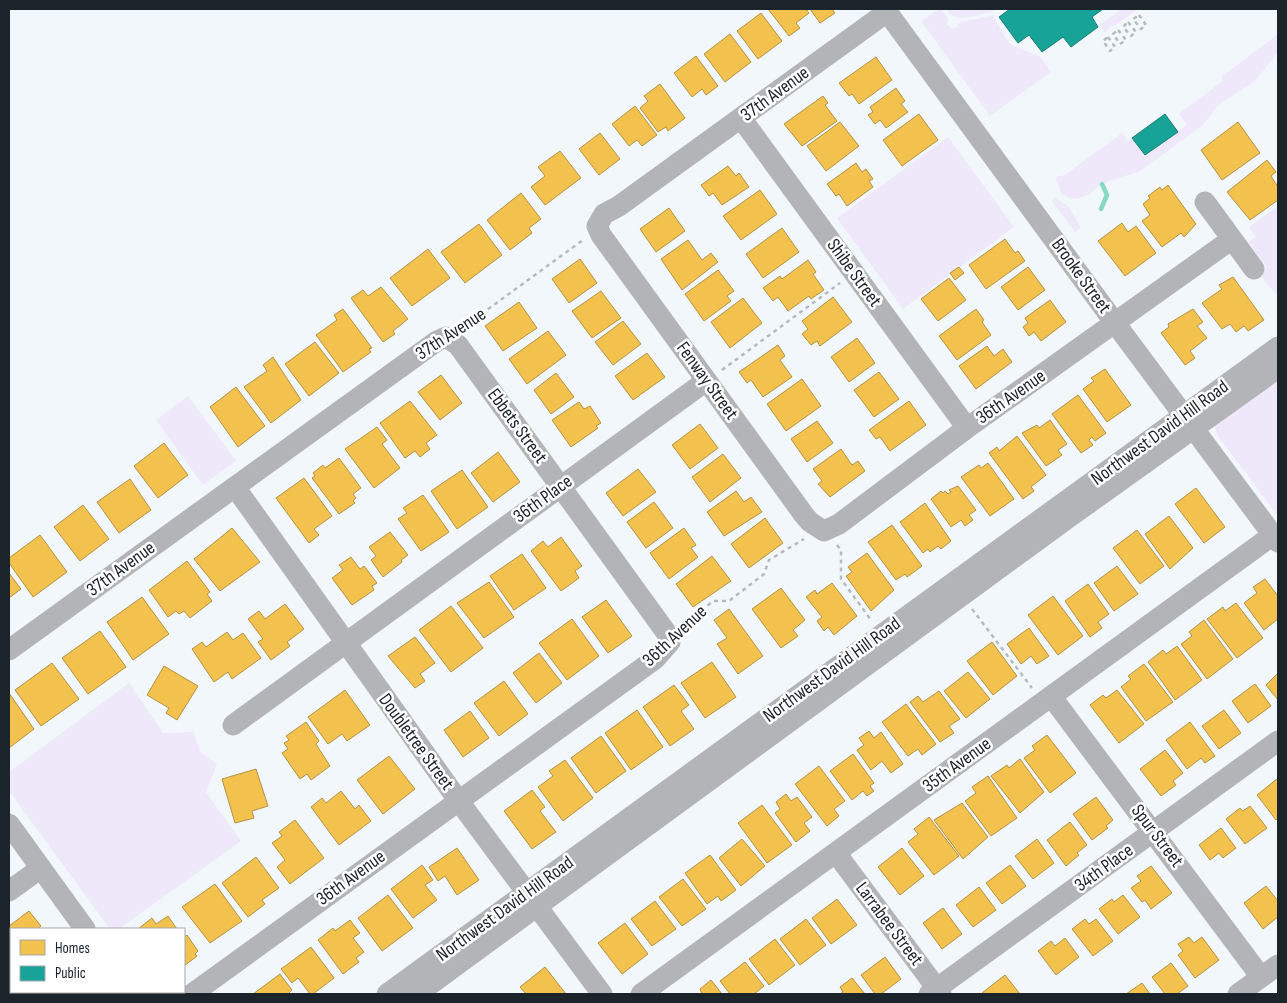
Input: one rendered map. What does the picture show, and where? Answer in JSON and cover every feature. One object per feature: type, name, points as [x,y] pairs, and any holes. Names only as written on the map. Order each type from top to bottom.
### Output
[{"type":"street","name":"37th Avenue","points":[[597,226],[604,214],[619,206],[741,118],[886,10]]},
{"type":"street","name":"Brooke Street","points":[[886,10],[1115,323],[1276,538]]},
{"type":"street","name":"Shibe Street","points":[[741,118],[967,428]]},
{"type":"street","points":[[1205,202],[1254,269]]},
{"type":"street","name":"Fenway Street","points":[[597,226],[601,235],[804,515],[810,522],[824,531]]},
{"type":"street","name":"36th Avenue","points":[[824,531],[839,524],[967,428],[1232,238]]},
{"type":"street","name":"37th Avenue","points":[[9,650],[436,341],[446,337]]},
{"type":"street","name":"Ebbets Street","points":[[446,337],[458,345],[665,630],[670,642]]},
{"type":"street","name":"Northwest David Hill Road","points":[[388,994],[532,900],[962,596],[1189,422],[1278,347]]},
{"type":"street","name":"Northwest David Hill Road","points":[[416,994],[532,900],[881,634],[1189,422],[1278,368]]},
{"type":"street","name":"36th Place","points":[[233,725],[706,381]]},
{"type":"street","name":"Doubletree Street","points":[[235,487],[458,800],[602,994]]},
{"type":"street","name":"35th Avenue","points":[[641,994],[1047,699],[1276,538]]},
{"type":"street","name":"36th Avenue","points":[[192,994],[655,659],[670,642]]},
{"type":"street","name":"Spur Street","points":[[1047,699],[1270,971]]},
{"type":"street","name":"34th Place","points":[[936,992],[1278,742]]},
{"type":"street","points":[[9,824],[84,928]]},
{"type":"street","name":"Larrabee Street","points":[[836,853],[936,992]]},
{"type":"street","points":[[9,891],[41,868]]},
{"type":"street","points":[[1238,994],[1270,971]]},
{"type":"path","points":[[1139,15],[1146,25],[1141,29],[1133,19],[1139,15]]},
{"type":"path","points":[[1128,22],[1136,32],[1130,36],[1123,26],[1128,22]]},
{"type":"path","points":[[1118,30],[1126,40],[1120,44],[1113,34],[1118,30]]},
{"type":"path","points":[[1108,38],[1115,47],[1110,51],[1102,41],[1108,38]]},
{"type":"path","name":"37th Avenue","points":[[446,337],[469,324],[571,250],[597,226]]},
{"type":"path","points":[[706,381],[854,273]]},
{"type":"path","points":[[824,531],[841,550],[841,578],[881,634]]},
{"type":"path","name":"36th Avenue","points":[[670,642],[687,620],[713,601],[729,601],[764,574],[769,560],[794,543],[824,531]]},
{"type":"path","points":[[962,596],[1047,699]]},
{"type":"shaded area","points":[[939,9],[948,19],[947,24],[951,28],[955,28],[959,23],[993,15],[1006,39],[1015,47],[1040,56],[1051,72],[990,116],[921,21]]},
{"type":"shaded area","points":[[946,9],[992,9],[993,11],[961,18],[950,14]]},
{"type":"shaded area","points":[[1117,9],[1138,9],[1114,26],[1111,25],[1105,33],[1100,25],[1119,11]]},
{"type":"shaded area","points":[[1277,35],[1277,53],[1255,81],[1218,105],[1203,125],[1140,171],[1101,184],[1090,194],[1077,199],[1069,198],[1062,194],[1055,177],[1065,175],[1122,133],[1128,141],[1132,138],[1145,155],[1187,125],[1179,114],[1224,80],[1221,77]]},
{"type":"shaded area","points":[[948,137],[1014,227],[903,309],[837,218]]},
{"type":"shaded area","points":[[1056,198],[1069,207],[1081,228],[1075,232],[1052,201]]},
{"type":"shaded area","points":[[1278,206],[1278,297],[1259,274],[1267,268],[1248,242],[1256,237],[1249,227]]},
{"type":"shaded area","points":[[1278,377],[1278,516],[1217,435],[1215,427],[1219,420]]},
{"type":"shaded area","points":[[188,396],[236,461],[203,485],[156,420]]},
{"type":"shaded area","points":[[129,683],[163,733],[193,732],[201,752],[217,764],[206,792],[241,841],[120,928],[109,928],[9,791],[9,772]]},
{"type":"building: Homes","points":[[768,9],[806,9],[809,13],[796,23],[800,28],[789,36]]},
{"type":"building: Homes","points":[[810,9],[832,9],[835,13],[820,23]]},
{"type":"building: Homes","points":[[761,13],[782,41],[758,59],[737,31]]},
{"type":"building: Homes","points":[[730,34],[751,62],[725,82],[704,54]]},
{"type":"building: Homes","points":[[696,56],[718,86],[706,95],[702,89],[692,97],[674,73]]},
{"type":"building: Homes","points":[[876,57],[892,80],[859,104],[852,94],[849,96],[839,83]]},
{"type":"building: Homes","points":[[660,84],[685,118],[668,131],[666,127],[658,132],[640,108],[648,101],[644,96]]},
{"type":"building: Homes","points":[[896,88],[905,101],[901,104],[908,112],[886,128],[880,120],[875,124],[868,115],[873,112],[870,107]]},
{"type":"building: Homes","points":[[823,96],[828,103],[825,105],[837,121],[802,146],[784,124]]},
{"type":"building: Homes","points":[[635,106],[657,135],[642,146],[637,140],[629,146],[612,124]]},
{"type":"building: Homes","points":[[919,114],[938,140],[902,166],[883,140]]},
{"type":"building: Homes","points":[[840,122],[859,146],[826,171],[807,146]]},
{"type":"building: Homes","points":[[1238,122],[1260,153],[1222,180],[1201,150]]},
{"type":"building: Homes","points":[[600,133],[620,159],[599,175],[579,149]]},
{"type":"building: Homes","points":[[560,151],[581,178],[545,205],[531,187],[545,176],[538,167]]},
{"type":"building: Homes","points":[[1267,160],[1276,172],[1271,176],[1278,187],[1278,200],[1250,220],[1227,192]]},
{"type":"building: Homes","points":[[856,163],[862,172],[866,169],[873,179],[869,181],[873,187],[847,206],[839,194],[836,196],[827,184]]},
{"type":"building: Homes","points":[[728,166],[736,176],[739,173],[749,187],[722,205],[713,193],[709,196],[701,185]]},
{"type":"building: Homes","points":[[1168,185],[1196,224],[1184,237],[1181,233],[1162,247],[1142,221],[1150,215],[1143,204],[1150,198],[1148,196],[1160,187],[1162,190]]},
{"type":"building: Homes","points":[[760,190],[777,214],[741,240],[723,216]]},
{"type":"building: Homes","points":[[521,193],[541,219],[529,228],[532,233],[510,250],[487,220]]},
{"type":"building: Homes","points":[[669,208],[685,231],[656,252],[640,229]]},
{"type":"building: Homes","points":[[1122,223],[1128,232],[1136,226],[1156,253],[1125,276],[1098,241]]},
{"type":"building: Homes","points":[[479,224],[502,255],[465,283],[441,252]]},
{"type":"building: Homes","points":[[782,228],[799,252],[763,278],[746,254]]},
{"type":"building: Homes","points":[[1005,239],[1015,253],[1018,251],[1025,261],[986,289],[969,265]]},
{"type":"building: Homes","points":[[688,240],[702,260],[711,253],[718,262],[682,290],[661,259]]},
{"type":"building: Homes","points":[[428,249],[450,278],[412,306],[390,278]]},
{"type":"building: Homes","points":[[580,259],[597,283],[569,303],[552,279]]},
{"type":"building: Homes","points":[[808,260],[816,272],[813,274],[824,290],[811,299],[809,296],[788,311],[778,297],[773,301],[763,288],[780,276],[782,279]]},
{"type":"building: Homes","points":[[959,267],[964,273],[955,280],[950,273]]},
{"type":"building: Homes","points":[[1028,267],[1045,290],[1018,310],[1001,287]]},
{"type":"building: Homes","points":[[718,270],[734,291],[727,296],[731,301],[704,321],[685,294]]},
{"type":"building: Homes","points":[[1233,277],[1264,320],[1248,331],[1244,326],[1236,332],[1230,324],[1222,329],[1202,303],[1222,289],[1219,285]]},
{"type":"building: Homes","points":[[949,278],[966,300],[938,321],[921,299]]},
{"type":"building: Homes","points":[[381,287],[408,319],[393,331],[395,334],[383,342],[351,298],[363,290],[368,296]]},
{"type":"building: Homes","points":[[601,291],[621,318],[592,338],[572,311]]},
{"type":"building: Homes","points":[[833,297],[852,322],[820,346],[817,341],[811,345],[802,334],[808,329],[802,321]]},
{"type":"building: Homes","points":[[743,298],[762,323],[730,348],[711,322]]},
{"type":"building: Homes","points":[[1050,300],[1066,322],[1041,341],[1034,332],[1029,336],[1023,327],[1028,323],[1025,318]]},
{"type":"building: Homes","points":[[519,302],[537,328],[503,351],[485,326]]},
{"type":"building: Homes","points":[[343,309],[372,348],[369,349],[371,352],[343,372],[316,335],[337,320],[334,315]]},
{"type":"building: Homes","points":[[976,309],[991,335],[957,360],[939,336]]},
{"type":"building: Homes","points":[[1193,309],[1203,322],[1197,326],[1207,338],[1190,351],[1195,358],[1185,365],[1161,333],[1169,327],[1168,324]]},
{"type":"building: Homes","points":[[623,321],[641,344],[613,365],[595,342]]},
{"type":"building: Homes","points":[[548,331],[566,355],[527,384],[509,359]]},
{"type":"building: Homes","points":[[857,338],[875,363],[849,382],[831,357]]},
{"type":"building: Homes","points":[[315,342],[339,373],[309,396],[285,364]]},
{"type":"building: Homes","points":[[778,345],[785,356],[780,360],[792,377],[763,397],[751,380],[747,383],[739,372]]},
{"type":"building: Homes","points":[[987,346],[994,356],[1003,349],[1012,362],[976,389],[959,366]]},
{"type":"building: Homes","points":[[647,353],[665,377],[633,400],[615,376]]},
{"type":"building: Homes","points":[[273,357],[301,400],[271,423],[244,387],[267,371],[263,365]]},
{"type":"building: Homes","points":[[1105,369],[1131,405],[1107,422],[1083,389],[1094,381],[1091,378]]},
{"type":"building: Homes","points":[[879,372],[899,399],[874,417],[854,390]]},
{"type":"building: Homes","points":[[556,373],[574,397],[551,414],[534,390]]},
{"type":"building: Homes","points":[[441,375],[462,403],[440,420],[418,392]]},
{"type":"building: Homes","points":[[802,379],[821,406],[786,431],[767,404]]},
{"type":"building: Homes","points":[[236,387],[265,426],[238,447],[210,407]]},
{"type":"building: Homes","points":[[1078,395],[1106,433],[1095,441],[1092,437],[1089,440],[1093,445],[1081,453],[1052,414]]},
{"type":"building: Homes","points":[[410,401],[437,435],[426,443],[430,449],[420,457],[415,451],[405,458],[380,423]]},
{"type":"building: Homes","points":[[909,401],[926,425],[890,451],[880,437],[876,439],[869,430]]},
{"type":"building: Homes","points":[[579,402],[584,409],[590,406],[601,423],[596,426],[598,428],[571,447],[552,420]]},
{"type":"building: Homes","points":[[1050,420],[1067,444],[1058,450],[1062,455],[1046,466],[1022,433],[1037,425],[1039,428]]},
{"type":"building: Homes","points":[[817,421],[833,443],[807,462],[791,439]]},
{"type":"building: Homes","points":[[700,424],[718,448],[690,469],[672,445]]},
{"type":"building: Homes","points":[[377,427],[387,440],[382,444],[400,468],[374,488],[345,449]]},
{"type":"building: Homes","points":[[1017,436],[1046,475],[1031,487],[1034,491],[1023,499],[989,453],[997,447],[999,451]]},
{"type":"building: Homes","points":[[164,443],[188,475],[158,498],[134,466]]},
{"type":"building: Homes","points":[[841,449],[852,465],[858,461],[865,471],[830,497],[818,484],[822,481],[813,469]]},
{"type":"building: Homes","points":[[498,452],[520,482],[493,502],[471,473]]},
{"type":"building: Homes","points":[[723,454],[741,478],[710,502],[692,477]]},
{"type":"building: Homes","points":[[339,458],[361,488],[353,494],[356,498],[353,501],[355,503],[339,514],[312,478],[315,476],[313,473],[323,465],[325,468]]},
{"type":"building: Homes","points":[[988,463],[1014,499],[990,516],[961,477],[979,465],[981,468]]},
{"type":"building: Homes","points":[[638,469],[656,492],[623,516],[606,493]]},
{"type":"building: Homes","points":[[462,470],[488,507],[457,529],[431,491]]},
{"type":"building: Homes","points":[[304,478],[332,516],[314,529],[319,535],[309,543],[276,498]]},
{"type":"building: Homes","points":[[130,479],[151,510],[119,533],[97,502]]},
{"type":"building: Homes","points":[[958,486],[976,510],[969,515],[973,520],[965,526],[961,520],[951,527],[931,499],[941,491],[943,493],[945,491],[948,494],[951,492],[949,490]]},
{"type":"building: Homes","points":[[1196,488],[1225,527],[1204,543],[1175,504]]},
{"type":"building: Homes","points":[[736,491],[744,502],[751,497],[762,512],[724,536],[707,512]]},
{"type":"building: Homes","points":[[423,495],[449,532],[421,551],[398,519],[407,513],[403,508]]},
{"type":"building: Homes","points":[[654,502],[673,528],[646,548],[627,522]]},
{"type":"building: Homes","points":[[925,503],[951,541],[941,549],[938,546],[930,552],[928,549],[923,553],[900,522]]},
{"type":"building: Homes","points":[[83,505],[109,539],[80,561],[54,527]]},
{"type":"building: Homes","points":[[1169,516],[1193,548],[1170,569],[1145,534]]},
{"type":"building: Homes","points":[[765,518],[783,543],[749,568],[731,544]]},
{"type":"building: Homes","points":[[892,525],[922,566],[907,577],[905,574],[896,580],[868,542]]},
{"type":"building: Homes","points":[[232,528],[260,562],[220,591],[194,559]]},
{"type":"building: Homes","points":[[684,528],[696,545],[691,548],[698,557],[669,579],[650,553]]},
{"type":"building: Homes","points":[[1137,530],[1164,566],[1140,584],[1113,548]]},
{"type":"building: Homes","points":[[390,532],[408,555],[383,577],[371,560],[376,556],[369,547]]},
{"type":"building: Homes","points":[[40,535],[67,572],[33,597],[9,563],[9,558]]},
{"type":"building: Homes","points":[[561,537],[582,566],[575,571],[579,578],[561,591],[531,551],[543,541],[548,547]]},
{"type":"building: Homes","points":[[867,553],[894,590],[871,611],[846,576],[852,572],[848,567]]},
{"type":"building: Homes","points":[[522,554],[546,588],[514,610],[490,576]]},
{"type":"building: Homes","points":[[712,556],[731,581],[693,607],[676,584]]},
{"type":"building: Homes","points":[[351,557],[360,569],[364,566],[377,583],[372,586],[374,590],[352,605],[332,578],[343,570],[339,565]]},
{"type":"building: Homes","points":[[187,561],[210,592],[207,594],[212,601],[190,618],[184,611],[179,614],[176,611],[168,617],[149,590]]},
{"type":"building: Homes","points":[[1117,566],[1138,594],[1114,611],[1094,583]]},
{"type":"building: Homes","points":[[9,573],[21,589],[9,598]]},
{"type":"building: Homes","points":[[1265,579],[1278,596],[1278,619],[1264,630],[1244,603],[1257,593],[1253,587]]},
{"type":"building: Homes","points":[[489,582],[514,617],[484,638],[457,603]]},
{"type":"building: Homes","points":[[832,583],[857,616],[834,635],[828,627],[824,631],[817,621],[822,617],[806,597],[815,590],[817,594]]},
{"type":"building: Homes","points":[[1088,584],[1109,614],[1098,622],[1102,628],[1090,637],[1065,601]]},
{"type":"building: Homes","points":[[781,588],[805,620],[793,630],[798,636],[781,648],[752,609]]},
{"type":"building: Homes","points":[[1053,596],[1083,636],[1058,655],[1028,615]]},
{"type":"building: Homes","points":[[142,597],[169,634],[133,660],[107,622]]},
{"type":"building: Homes","points":[[606,600],[632,636],[608,653],[582,617]]},
{"type":"building: Homes","points":[[1236,603],[1263,638],[1237,658],[1207,619],[1223,607],[1225,611]]},
{"type":"building: Homes","points":[[285,604],[304,629],[287,642],[290,646],[271,660],[258,642],[263,639],[248,619],[259,611],[265,619]]},
{"type":"building: Homes","points":[[451,606],[483,648],[451,672],[419,630]]},
{"type":"building: Homes","points":[[729,609],[763,656],[738,674],[717,644],[727,638],[714,620]]},
{"type":"building: Homes","points":[[572,619],[599,656],[567,680],[539,643]]},
{"type":"building: Homes","points":[[1204,620],[1233,659],[1207,679],[1181,644],[1192,636],[1189,632]]},
{"type":"building: Homes","points":[[1029,628],[1049,656],[1037,664],[1031,656],[1021,664],[1007,644]]},
{"type":"building: Homes","points":[[100,631],[126,667],[88,694],[62,658]]},
{"type":"building: Homes","points":[[227,632],[233,640],[243,633],[261,658],[232,679],[228,672],[214,682],[192,649],[202,642],[206,647]]},
{"type":"building: Homes","points":[[415,637],[435,663],[420,674],[425,681],[415,688],[388,656]]},
{"type":"building: Homes","points":[[992,642],[1017,676],[993,695],[967,661]]},
{"type":"building: Homes","points":[[1177,646],[1202,680],[1175,700],[1148,662],[1163,650],[1166,654]]},
{"type":"building: Homes","points":[[539,653],[562,683],[536,703],[513,673]]},
{"type":"building: Homes","points":[[712,662],[736,697],[705,718],[681,683]]},
{"type":"building: Homes","points":[[52,663],[79,699],[41,726],[15,690]]},
{"type":"building: Homes","points":[[1144,664],[1173,702],[1146,721],[1121,687],[1131,679],[1128,676]]},
{"type":"building: Homes","points":[[164,666],[198,686],[177,720],[166,713],[169,708],[147,695]]},
{"type":"building: Homes","points":[[968,672],[990,699],[966,718],[944,691]]},
{"type":"building: Homes","points":[[1278,673],[1278,700],[1266,685]]},
{"type":"building: Homes","points":[[504,681],[528,714],[499,736],[474,703]]},
{"type":"building: Homes","points":[[1255,684],[1271,706],[1248,723],[1232,701]]},
{"type":"building: Homes","points":[[674,685],[689,705],[681,711],[694,729],[670,746],[643,707]]},
{"type":"building: Homes","points":[[345,690],[370,725],[347,741],[342,734],[328,744],[308,717]]},
{"type":"building: Homes","points":[[1117,690],[1144,724],[1119,743],[1090,705],[1103,695],[1106,698]]},
{"type":"building: Homes","points":[[939,691],[960,719],[949,726],[954,733],[940,742],[910,702],[918,696],[923,702]]},
{"type":"building: Homes","points":[[9,693],[34,729],[9,748]]},
{"type":"building: Homes","points":[[906,704],[936,744],[922,755],[918,749],[908,756],[882,722]]},
{"type":"building: Homes","points":[[637,710],[663,747],[631,770],[605,733]]},
{"type":"building: Homes","points":[[1224,710],[1241,733],[1219,749],[1202,726]]},
{"type":"building: Homes","points":[[470,711],[489,738],[463,757],[444,730]]},
{"type":"building: Homes","points":[[306,722],[319,741],[316,744],[330,766],[311,780],[307,774],[300,779],[282,753],[288,749],[284,743],[289,740],[286,736]]},
{"type":"building: Homes","points":[[1190,722],[1215,756],[1205,763],[1201,758],[1187,769],[1166,740]]},
{"type":"building: Homes","points":[[869,731],[874,738],[881,732],[903,764],[891,773],[882,761],[871,770],[857,750],[864,745],[859,738]]},
{"type":"building: Homes","points":[[1047,735],[1076,773],[1050,793],[1024,758],[1035,750],[1032,746]]},
{"type":"building: Homes","points":[[601,736],[626,771],[596,793],[571,758]]},
{"type":"building: Homes","points":[[1165,750],[1183,773],[1173,781],[1176,785],[1161,796],[1140,769]]},
{"type":"building: Homes","points":[[853,754],[874,783],[870,786],[874,791],[867,796],[863,791],[852,800],[830,771]]},
{"type":"building: Homes","points":[[389,756],[415,789],[383,814],[357,780]]},
{"type":"building: Homes","points":[[1020,759],[1044,792],[1020,813],[991,776],[1007,765],[1009,768]]},
{"type":"building: Homes","points":[[565,760],[593,798],[563,821],[538,787],[553,776],[549,771]]},
{"type":"building: Homes","points":[[819,766],[845,801],[834,809],[839,816],[827,826],[795,784]]},
{"type":"building: Homes","points":[[256,769],[268,806],[252,811],[254,818],[235,823],[222,779]]},
{"type":"building: Homes","points":[[988,776],[1017,818],[991,836],[965,801],[976,793],[972,787]]},
{"type":"building: Homes","points":[[1278,778],[1278,818],[1276,820],[1257,795]]},
{"type":"building: Homes","points":[[532,790],[545,807],[540,811],[556,832],[532,849],[504,811]]},
{"type":"building: Homes","points":[[341,791],[355,809],[359,805],[371,821],[339,845],[311,807],[322,798],[326,803]]},
{"type":"building: Homes","points":[[786,794],[791,801],[797,797],[812,817],[804,823],[810,831],[796,842],[775,813],[780,809],[776,802]]},
{"type":"building: Homes","points":[[1096,797],[1113,820],[1106,826],[1108,828],[1092,840],[1073,814]]},
{"type":"building: Homes","points":[[962,803],[988,837],[963,859],[934,820]]},
{"type":"building: Homes","points":[[762,805],[792,845],[767,863],[738,823]]},
{"type":"building: Homes","points":[[1250,806],[1267,828],[1245,844],[1226,819],[1240,808],[1243,811]]},
{"type":"building: Homes","points":[[929,817],[959,856],[934,875],[908,842],[918,834],[914,829]]},
{"type":"building: Homes","points":[[295,820],[324,858],[290,884],[277,867],[285,860],[272,843],[282,836],[279,832]]},
{"type":"building: Homes","points":[[1070,822],[1087,845],[1066,866],[1047,840]]},
{"type":"building: Homes","points":[[1221,828],[1236,848],[1223,858],[1219,853],[1210,860],[1199,845]]},
{"type":"building: Homes","points":[[742,839],[765,866],[741,886],[719,858]]},
{"type":"building: Homes","points":[[1037,839],[1054,863],[1033,879],[1015,856]]},
{"type":"building: Homes","points":[[457,848],[479,880],[457,895],[445,876],[438,881],[429,867]]},
{"type":"building: Homes","points":[[902,848],[924,876],[900,895],[878,867]]},
{"type":"building: Homes","points":[[710,855],[736,890],[721,901],[718,896],[707,904],[685,873]]},
{"type":"building: Homes","points":[[256,857],[279,888],[262,900],[265,904],[248,917],[222,883]]},
{"type":"building: Homes","points":[[422,865],[433,880],[425,885],[437,900],[413,918],[391,889]]},
{"type":"building: Homes","points":[[1010,865],[1026,886],[1002,904],[986,883]]},
{"type":"building: Homes","points":[[1151,866],[1172,893],[1151,909],[1145,900],[1142,902],[1131,888],[1141,881],[1137,876]]},
{"type":"building: Homes","points":[[683,879],[706,909],[682,926],[659,897]]},
{"type":"building: Homes","points":[[215,884],[242,921],[210,943],[182,907]]},
{"type":"building: Homes","points":[[1266,886],[1278,901],[1278,917],[1263,929],[1244,903]]},
{"type":"building: Homes","points":[[979,887],[996,910],[973,927],[956,905]]},
{"type":"building: Homes","points":[[388,895],[413,928],[382,951],[358,918]]},
{"type":"building: Homes","points":[[1123,895],[1140,917],[1118,934],[1099,909],[1112,899],[1114,902]]},
{"type":"building: Homes","points":[[837,899],[857,925],[831,944],[812,918]]},
{"type":"building: Homes","points":[[655,901],[676,929],[652,946],[631,919]]},
{"type":"building: Homes","points":[[943,908],[962,934],[942,949],[923,923]]},
{"type":"building: Homes","points":[[29,911],[41,926],[38,928],[10,928],[10,954],[9,926]]},
{"type":"building: Homes","points":[[168,916],[176,928],[139,928],[152,918],[156,924]]},
{"type":"building: Homes","points":[[806,919],[826,945],[800,965],[780,939]]},
{"type":"building: Homes","points":[[1085,919],[1089,924],[1096,919],[1113,941],[1093,956],[1072,929]]},
{"type":"building: Homes","points":[[350,920],[360,933],[353,938],[364,952],[356,958],[359,962],[343,974],[318,940],[333,928],[335,931]]},
{"type":"building: Homes","points":[[625,923],[648,954],[622,974],[598,943]]},
{"type":"building: Homes","points":[[187,935],[198,951],[195,954],[197,956],[185,965],[185,936]]},
{"type":"building: Homes","points":[[1189,937],[1194,943],[1202,937],[1219,960],[1195,978],[1178,955],[1183,951],[1178,944]]},
{"type":"building: Homes","points":[[1065,938],[1079,957],[1056,975],[1038,951],[1051,941],[1055,946]]},
{"type":"building: Homes","points":[[775,939],[795,965],[769,985],[749,959]]},
{"type":"building: Homes","points":[[311,947],[334,978],[313,994],[310,994],[298,978],[292,983],[281,969]]},
{"type":"building: Homes","points":[[885,957],[901,979],[881,994],[875,994],[861,975]]},
{"type":"building: Homes","points":[[745,962],[764,986],[754,994],[730,994],[720,981]]},
{"type":"building: Homes","points":[[1171,963],[1188,986],[1177,994],[1165,994],[1152,977]]},
{"type":"building: Homes","points":[[545,967],[566,994],[526,994],[520,987]]},
{"type":"building: Homes","points":[[280,974],[292,990],[288,994],[253,994]]},
{"type":"building: Homes","points":[[1005,975],[1020,994],[982,993]]},
{"type":"building: Homes","points":[[852,978],[865,994],[840,994],[843,992],[840,987]]},
{"type":"building: Homes","points":[[711,980],[722,994],[702,994],[700,989]]},
{"type":"building: Homes","points":[[1142,983],[1150,994],[1126,994]]},
{"type":"building: Homes","points":[[97,993],[98,994],[52,994]]},
{"type":"building: Public","points":[[1010,9],[1103,9],[1092,17],[1098,27],[1071,47],[1063,37],[1042,52],[1029,35],[1018,43],[999,17]]},
{"type":"building: Public","points":[[1165,114],[1178,132],[1145,155],[1132,138]]},
{"type":"waterway","points":[[1101,209],[1107,195],[1102,184]]}]
